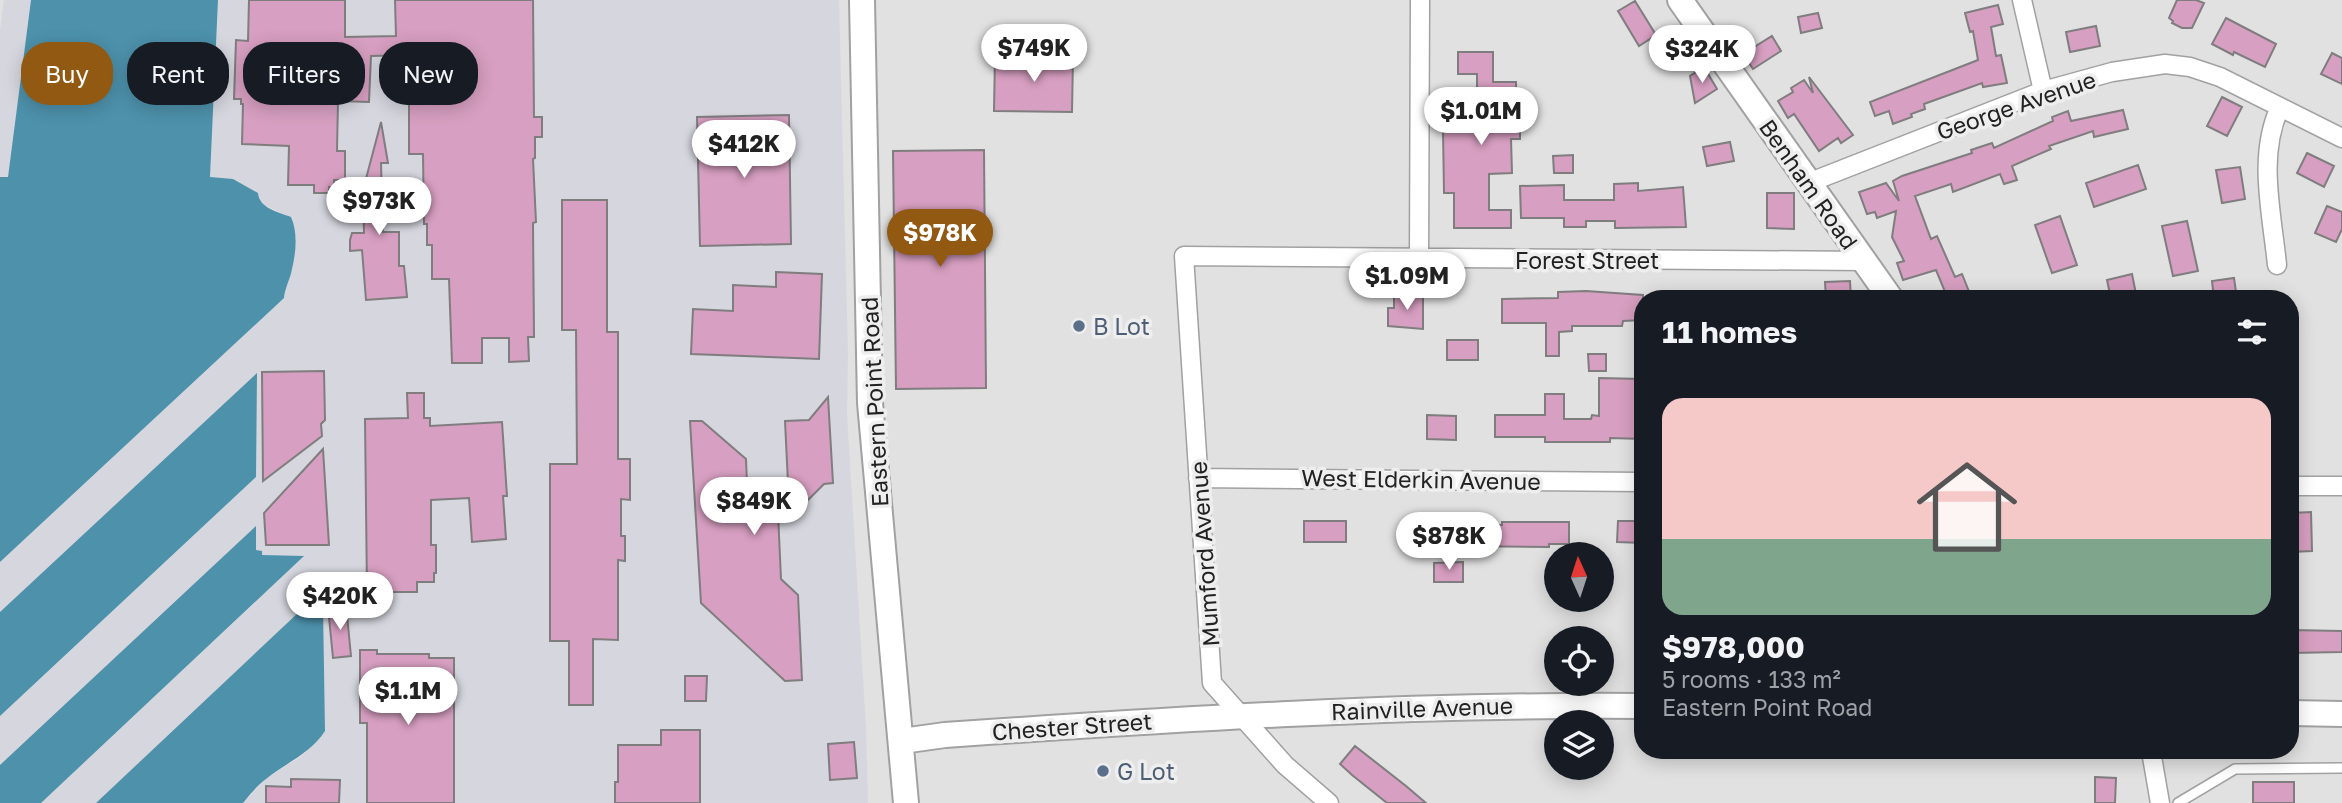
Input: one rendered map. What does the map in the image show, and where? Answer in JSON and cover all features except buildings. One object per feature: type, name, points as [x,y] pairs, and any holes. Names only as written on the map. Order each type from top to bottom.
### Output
[{"type":"main road","name":"Eastern Point Road","points":[[862,0],[870,403],[906,803]]},
{"type":"main road","name":"Benham Road","points":[[1680,0],[1885,290]]},
{"type":"main road","name":"Rainville Avenue","points":[[1242,716],[1475,706],[1634,706]]},
{"type":"main road","points":[[2299,713],[2342,713]]},
{"type":"main road","name":"Chester Street","points":[[902,741],[945,734],[1242,716]]},
{"type":"street","points":[[1419,260],[1420,0]]},
{"type":"street","points":[[2022,0],[2043,91]]},
{"type":"street","name":"George Avenue","points":[[1808,183],[2043,91],[2112,72],[2165,64],[2190,67],[2220,77],[2342,138]]},
{"type":"street","points":[[2277,265],[2267,157],[2270,135],[2280,107]]},
{"type":"street","name":"Forest Street","points":[[1184,256],[1419,260],[1864,261]]},
{"type":"street","name":"Mumford Avenue","points":[[1184,256],[1212,683],[1286,765],[1329,803]]},
{"type":"street","name":"West Elderkin Avenue","points":[[1198,478],[1634,482]]},
{"type":"street","points":[[2299,486],[2342,486]]},
{"type":"street","points":[[2152,759],[2160,803]]},
{"type":"lane","points":[[2178,803],[2235,769],[2342,768]]},
{"type":"shaded area","points":[[4,0],[31,0],[26,42],[21,42],[21,77],[8,178],[0,177],[0,31]]},
{"type":"shaded area","points":[[218,0],[839,0],[848,355],[847,415],[866,727],[868,803],[243,803],[267,778],[302,756],[325,731],[323,605],[317,595],[96,803],[41,803],[303,557],[262,555],[256,551],[256,527],[0,765],[0,716],[256,477],[256,374],[0,612],[0,562],[284,298],[292,270],[296,238],[291,218],[210,178],[213,105],[229,105],[229,42],[216,42]]},
{"type":"water","points":[[31,0],[218,0],[216,42],[127,42],[127,105],[213,105],[210,177],[233,179],[258,193],[265,206],[291,217],[295,229],[295,249],[284,298],[0,562],[0,177],[8,177],[21,77],[21,105],[113,105],[113,42],[26,42]]},
{"type":"water","points":[[257,373],[256,477],[0,716],[0,612]]},
{"type":"water","points":[[256,526],[256,550],[262,551],[262,555],[304,556],[41,803],[0,803],[0,765]]},
{"type":"water","points":[[339,593],[338,604],[323,606],[325,731],[312,746],[263,782],[243,803],[96,803],[317,595]]},
{"type":"place","name":"B Lot","points":[[1079,326]]},
{"type":"place","name":"G Lot","points":[[1103,771]]}]
